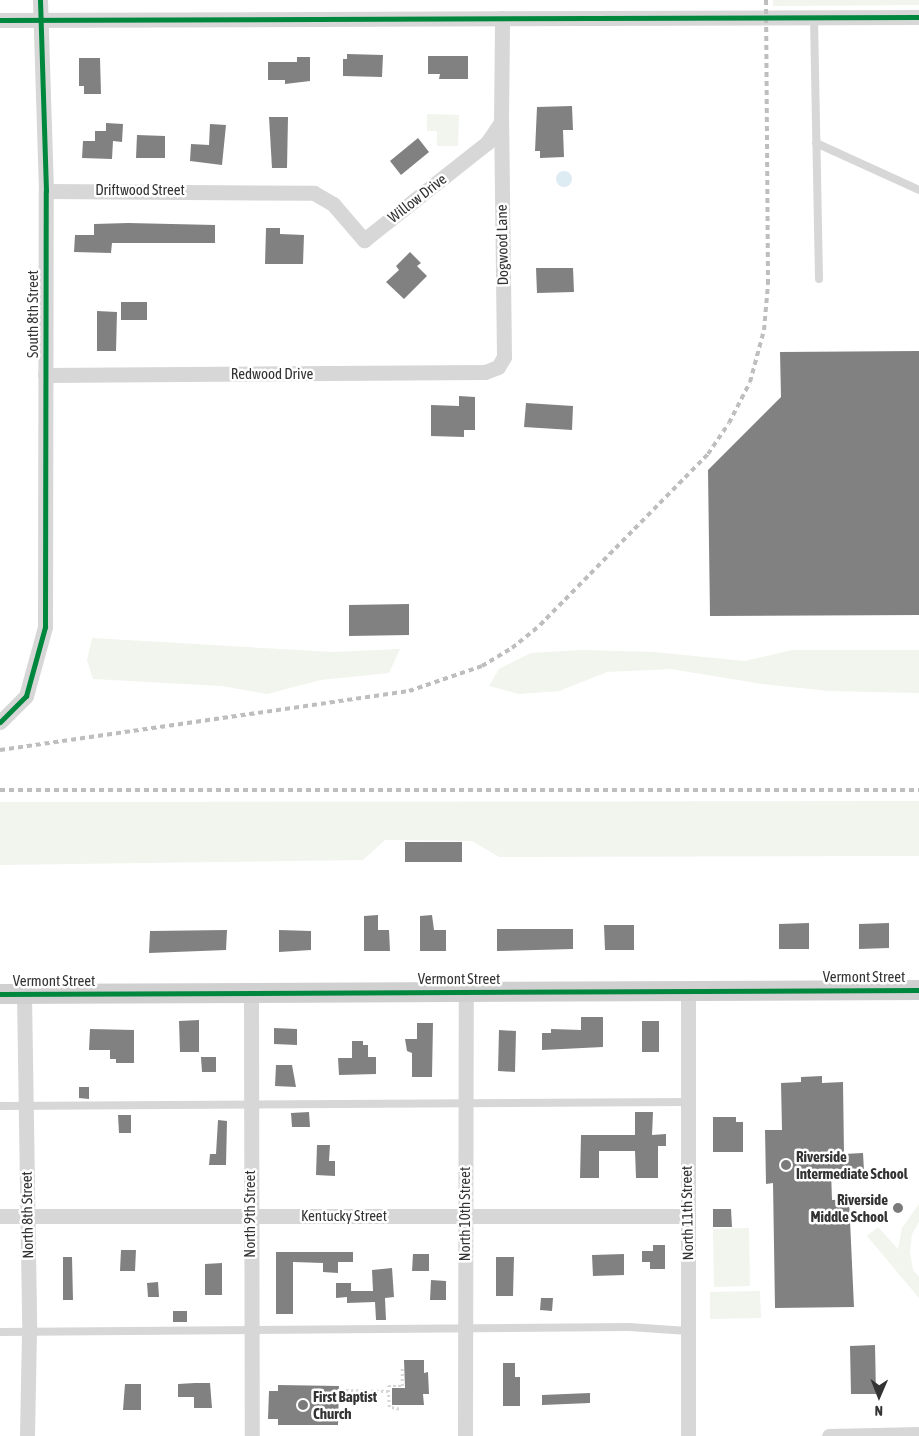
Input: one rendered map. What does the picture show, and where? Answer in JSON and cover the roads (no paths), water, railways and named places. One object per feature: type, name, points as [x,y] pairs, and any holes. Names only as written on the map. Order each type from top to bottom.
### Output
[{"type":"street","name":"South 8th Street","points":[[0,722],[26,696],[45,627],[46,191],[40,0]]},
{"type":"street","points":[[501,122],[502,18]]},
{"type":"street","points":[[0,20],[919,18]]},
{"type":"street","name":"Willow Drive","points":[[233,190],[314,193],[333,204],[364,240],[487,143],[501,122]]},
{"type":"street","name":"Dogwood Lane","points":[[498,367],[504,357],[501,122]]},
{"type":"street","name":"Driftwood Street","points":[[46,191],[233,190]]},
{"type":"street","name":"Redwood Drive","points":[[46,375],[485,372],[498,367]]},
{"type":"street","name":"Vermont Street","points":[[0,994],[919,990]]},
{"type":"street","name":"North 11th Street","points":[[688,991],[688,1436]]},
{"type":"street","name":"North 10th Street","points":[[466,992],[466,1436]]},
{"type":"street","name":"North 9th Street","points":[[251,993],[250,1331],[252,1436]]},
{"type":"street","name":"North 8th Street","points":[[24,994],[29,1332],[27,1436]]},
{"type":"street","name":"Kentucky Street","points":[[0,1216],[687,1216]]},
{"type":"street","points":[[829,1436],[919,1434]]},
{"type":"lane","points":[[814,18],[819,279]]},
{"type":"lane","points":[[816,143],[919,190]]},
{"type":"lane","points":[[0,1106],[687,1102]]},
{"type":"lane","points":[[0,1332],[629,1327],[688,1331]]},
{"type":"railway","points":[[0,750],[409,691],[482,666],[512,648],[540,625],[708,454],[729,423],[750,382],[764,330],[768,284],[766,0]]},
{"type":"railway","points":[[0,790],[919,790]]},
{"type":"place","name":"Riverside Intermediate School","points":[[786,1165]]},
{"type":"place","name":"Riverside Middle School","points":[[898,1208]]},
{"type":"place","name":"First Baptist Church","points":[[303,1405]]}]
